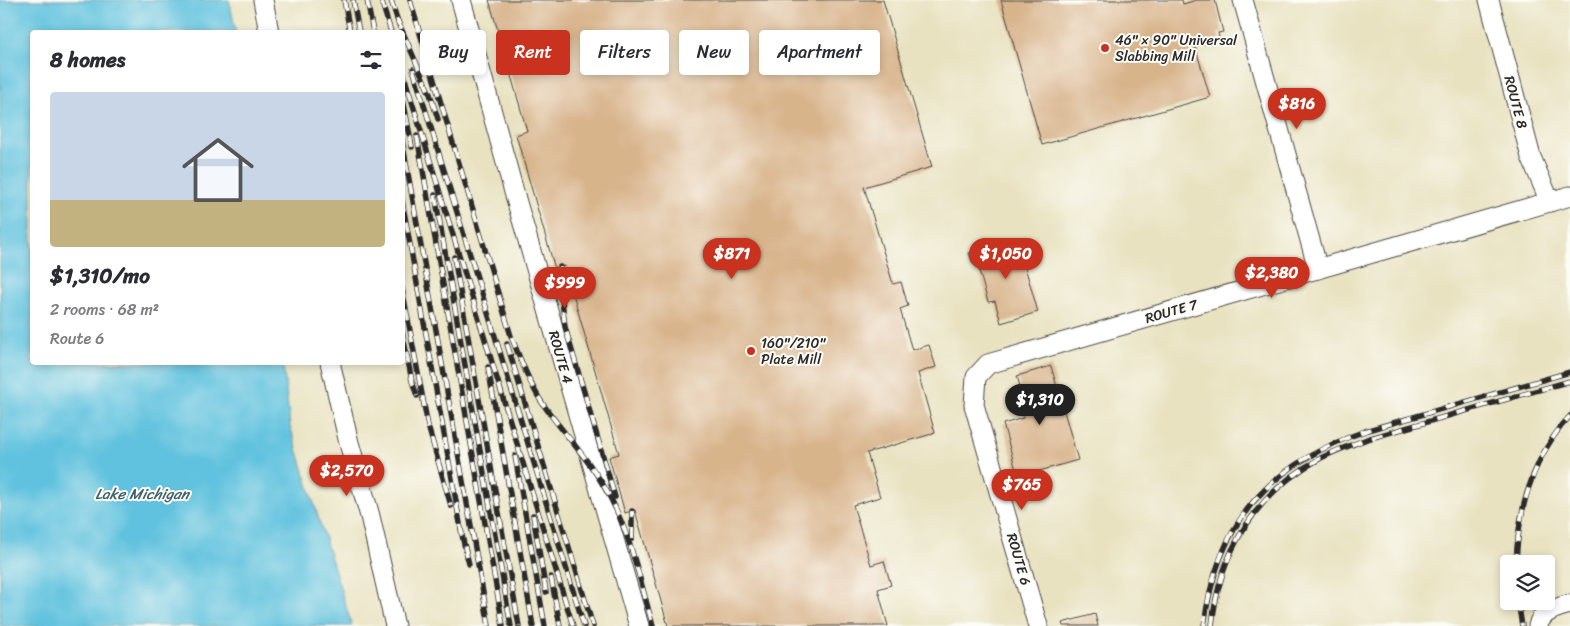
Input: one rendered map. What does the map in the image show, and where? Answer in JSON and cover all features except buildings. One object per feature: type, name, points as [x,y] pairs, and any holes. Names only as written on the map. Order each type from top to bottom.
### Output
[{"type":"street","points":[[263,0],[269,30]]},
{"type":"street","name":"ROUTE 4","points":[[461,0],[516,199],[639,626]]},
{"type":"street","points":[[1243,0],[1318,269]]},
{"type":"street","name":"ROUTE 8","points":[[1489,0],[1531,157],[1550,202]]},
{"type":"street","name":"ROUTE 7","points":[[974,404],[976,377],[988,364],[1570,196]]},
{"type":"street","points":[[331,365],[349,442],[370,516],[395,626]]},
{"type":"street","name":"ROUTE 6","points":[[974,404],[1038,626]]},
{"type":"water","name":"Lake Michigan","points":[[0,0],[229,0],[236,30],[30,30],[30,365],[283,365],[290,426],[352,626],[0,626]]},
{"type":"railway","points":[[344,0],[350,30]]},
{"type":"railway","points":[[353,0],[359,30]]},
{"type":"railway","points":[[367,0],[373,30]]},
{"type":"railway","points":[[381,0],[390,30]]},
{"type":"railway","points":[[391,0],[399,25]]},
{"type":"railway","points":[[410,0],[511,336],[536,393],[588,462],[611,500],[626,535],[653,626]]},
{"type":"railway","points":[[397,19],[402,30]]},
{"type":"railway","points":[[405,37],[430,94],[438,119]]},
{"type":"railway","points":[[413,69],[584,626]]},
{"type":"railway","points":[[405,79],[573,626]]},
{"type":"railway","points":[[405,109],[412,147]]},
{"type":"railway","points":[[417,136],[503,626]]},
{"type":"railway","points":[[405,157],[489,626]]},
{"type":"railway","points":[[435,195],[511,626]]},
{"type":"railway","points":[[405,217],[463,540],[469,564]]},
{"type":"railway","points":[[454,257],[519,626]]},
{"type":"railway","points":[[560,267],[565,327],[615,497]]},
{"type":"railway","points":[[405,304],[428,426],[451,506]]},
{"type":"railway","points":[[507,344],[593,626]]},
{"type":"railway","points":[[405,346],[417,396]]},
{"type":"railway","points":[[488,367],[533,626]]},
{"type":"railway","points":[[1204,626],[1211,589],[1221,557],[1235,528],[1253,503],[1274,481],[1300,462],[1330,445],[1365,431],[1570,372]]},
{"type":"railway","points":[[1212,626],[1216,599],[1223,574],[1232,550],[1244,528],[1259,507],[1298,472],[1327,455],[1367,439],[1570,381]]},
{"type":"railway","points":[[1516,555],[1524,504],[1537,466],[1546,448],[1570,416]]},
{"type":"railway","points":[[515,456],[545,626]]},
{"type":"railway","points":[[632,511],[632,539]]},
{"type":"railway","points":[[533,515],[546,592]]},
{"type":"railway","points":[[551,577],[560,626]]},
{"type":"railway","points":[[1519,610],[1522,626]]},
{"type":"place","name":"46\" × 90\" Universal Slabbing Mill","points":[[1105,48]]},
{"type":"place","name":"160\"/210\" Plate Mill","points":[[751,351]]}]
